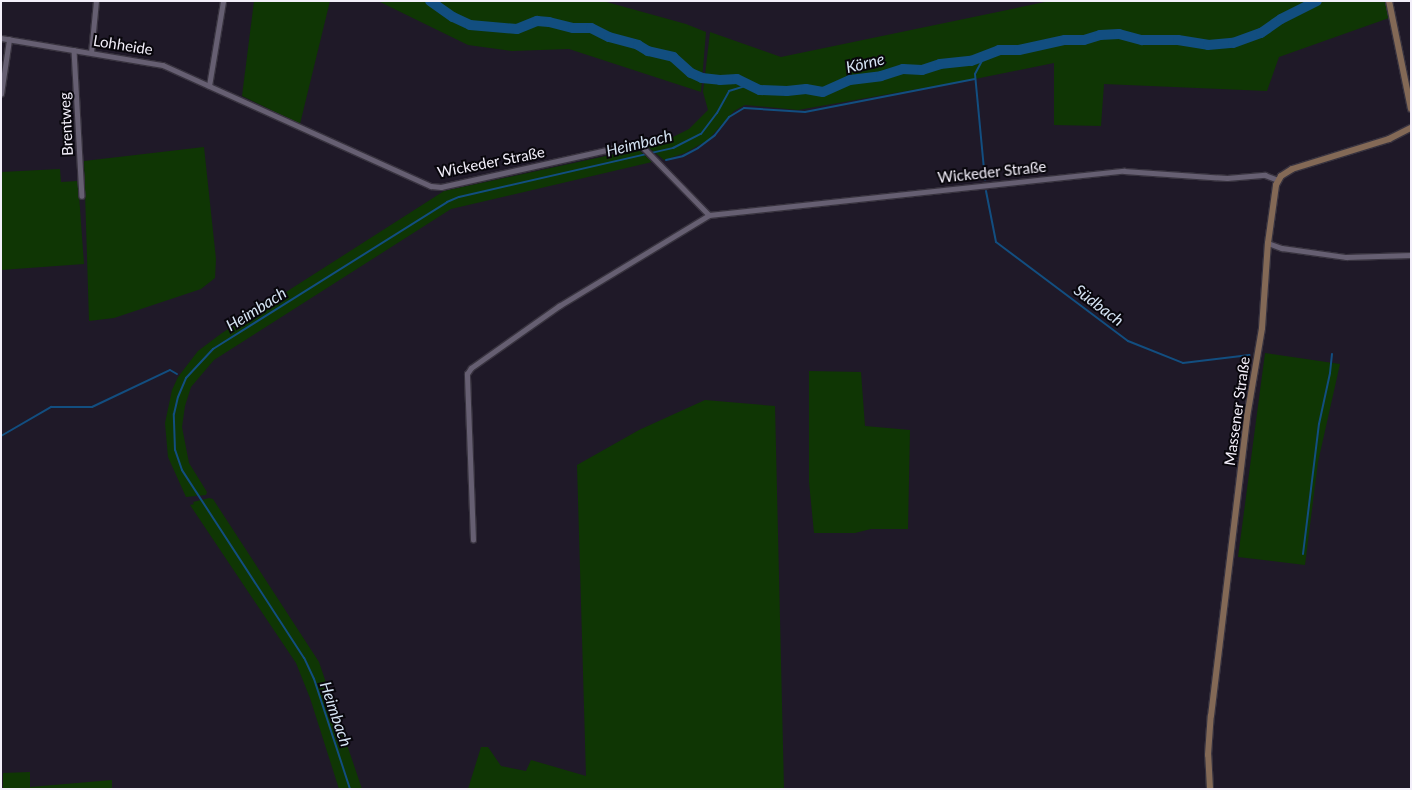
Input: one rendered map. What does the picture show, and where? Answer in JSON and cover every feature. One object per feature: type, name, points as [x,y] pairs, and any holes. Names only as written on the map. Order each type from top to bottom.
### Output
[{"type":"main road","points":[[1388,1],[1411,109]]},
{"type":"main road","points":[[1278,180],[1292,169],[1389,139],[1411,128]]},
{"type":"main road","name":"Massener Straße","points":[[1210,789],[1208,755],[1211,716],[1247,417],[1262,328],[1268,243],[1278,180]]},
{"type":"street","points":[[91,53],[96,1]]},
{"type":"street","points":[[209,86],[223,1]]},
{"type":"street","name":"Lohheide","points":[[1,38],[156,63],[234,98]]},
{"type":"street","points":[[1,94],[9,40]]},
{"type":"street","name":"Brentweg","points":[[74,50],[82,196]]},
{"type":"street","name":"Wickeder Straße","points":[[234,98],[259,107],[431,186],[442,187],[636,145],[645,148],[709,215]]},
{"type":"street","name":"Wickeder Straße","points":[[473,540],[467,374],[471,368],[513,337],[709,215],[1124,171],[1228,178],[1265,175],[1278,180]]},
{"type":"street","points":[[1268,243],[1282,248],[1346,257],[1411,255]]},
{"type":"green space","points":[[254,1],[330,1],[300,124],[242,96]]},
{"type":"green space","points":[[378,1],[603,1],[686,24],[706,32],[701,92],[569,49],[512,51],[468,45]]},
{"type":"green space","points":[[1050,1],[1386,1],[1389,18],[1279,57],[1267,91],[1104,84],[1101,126],[1054,125],[1054,63],[798,110],[745,105],[734,111],[708,140],[685,153],[664,160],[648,147],[661,143],[689,129],[708,110],[703,92],[710,32],[781,57]]},
{"type":"green space","points":[[204,147],[216,259],[215,278],[201,289],[114,318],[89,321],[84,161]]},
{"type":"green space","points":[[638,149],[652,162],[451,209],[214,360],[191,387],[185,406],[182,427],[189,463],[207,492],[206,495],[186,497],[168,457],[165,423],[172,390],[178,377],[198,351],[222,333],[444,191]]},
{"type":"green space","points":[[60,169],[61,182],[78,181],[84,264],[1,270],[1,172]]},
{"type":"green space","points":[[1265,353],[1340,364],[1318,462],[1305,565],[1238,557]]},
{"type":"green space","points":[[809,371],[861,372],[865,426],[910,430],[908,529],[871,529],[855,533],[814,533],[809,482]]},
{"type":"green space","points":[[705,400],[775,406],[784,789],[468,789],[481,747],[488,747],[501,766],[526,771],[531,760],[586,776],[577,465],[639,430]]},
{"type":"green space","points":[[209,498],[213,499],[319,662],[362,789],[339,789],[310,698],[296,663],[190,505],[194,504],[193,502]]},
{"type":"green space","points":[[30,772],[30,787],[112,780],[112,789],[3,789],[3,773]]},
{"type":"waterway","name":"Körne","points":[[430,1],[453,17],[470,25],[517,29],[537,21],[573,28],[591,28],[609,37],[638,45],[648,51],[673,57],[691,73],[702,78],[737,79],[760,90],[787,91],[806,89],[823,92],[850,80],[881,76],[903,69],[922,70],[940,64],[971,61],[999,50],[1019,50],[1065,40],[1084,40],[1100,35],[1119,34],[1142,40],[1178,40],[1208,45],[1233,43],[1261,33],[1281,19],[1317,1]]},
{"type":"waterway","name":"Südbach","points":[[984,57],[975,74],[985,180]]},
{"type":"waterway","points":[[666,160],[683,156],[698,148],[715,135],[729,117],[744,108],[805,112],[975,79]]},
{"type":"waterway","name":"Heimbach","points":[[350,789],[314,679],[304,658],[182,470],[175,450],[174,414],[178,397],[186,378],[213,349],[447,202],[459,197],[673,148],[701,134],[717,113],[729,91],[749,85]]},
{"type":"waterway","name":"Südbach","points":[[986,191],[996,242],[1128,341],[1183,363],[1250,355]]},
{"type":"waterway","points":[[1303,554],[1319,424],[1330,373],[1332,354]]},
{"type":"waterway","points":[[1,436],[51,407],[92,407],[170,370],[177,374]]}]
